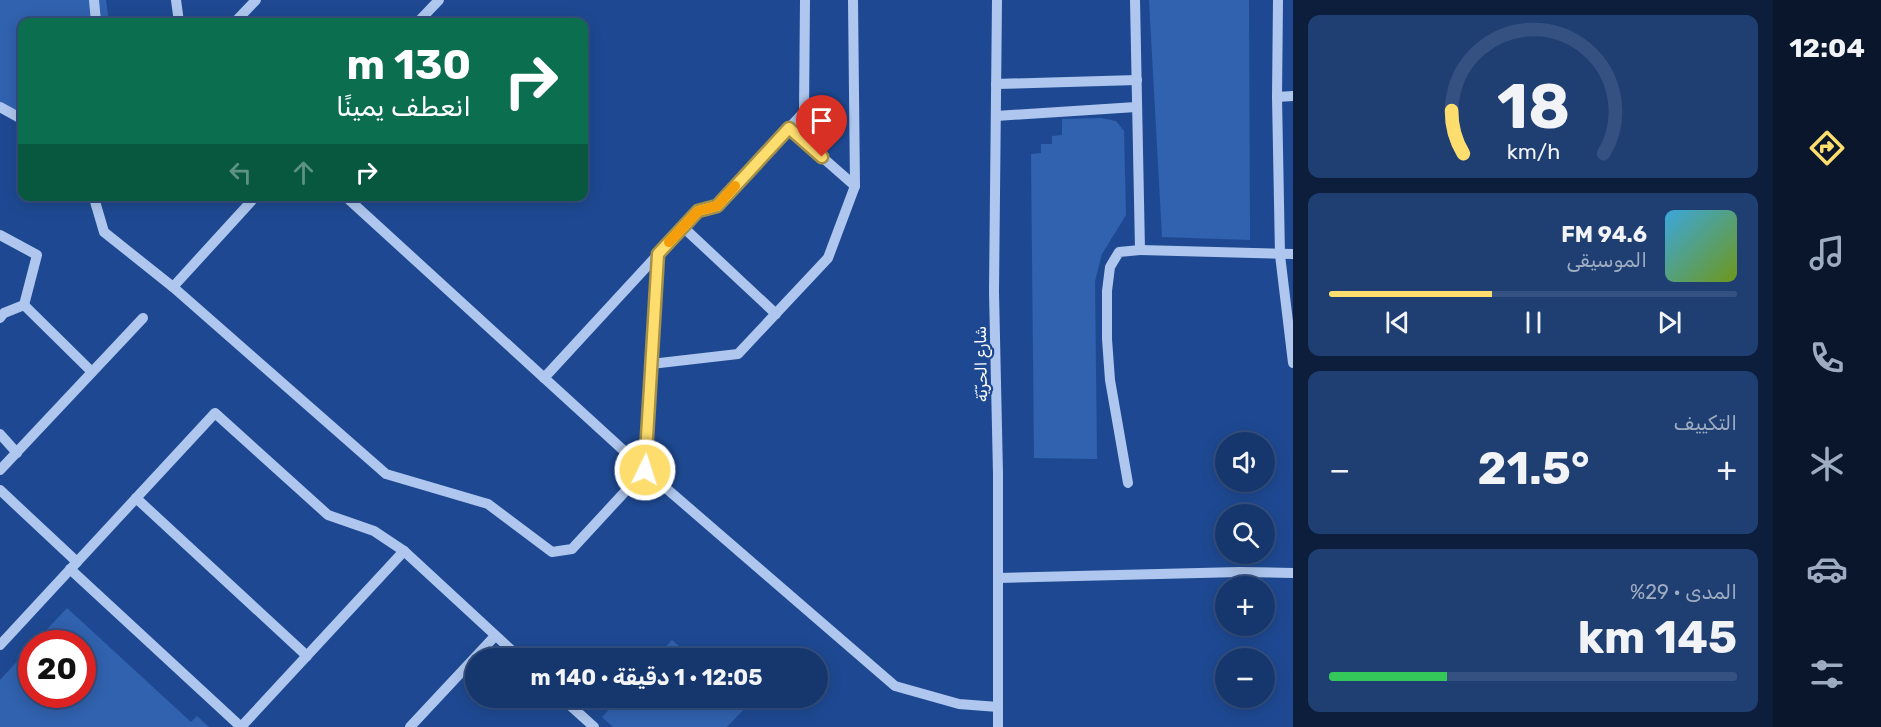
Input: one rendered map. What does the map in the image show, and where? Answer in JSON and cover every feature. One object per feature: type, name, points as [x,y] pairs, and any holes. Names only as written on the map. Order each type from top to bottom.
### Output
[{"type":"street","points":[[94,0],[96,18]]},
{"type":"street","points":[[176,0],[178,18]]},
{"type":"street","points":[[239,18],[256,0]]},
{"type":"street","points":[[422,18],[439,0]]},
{"type":"street","points":[[544,378],[682,227],[698,211],[717,206],[804,112],[805,0]]},
{"type":"street","points":[[651,364],[738,354],[828,258],[855,186],[853,0]]},
{"type":"street","name":"شارع الحرّيّة","points":[[997,0],[994,292],[998,727]]},
{"type":"street","points":[[1135,0],[1140,250]]},
{"type":"street","points":[[1278,0],[1280,255],[1293,361]]},
{"type":"street","points":[[996,84],[1137,80]]},
{"type":"street","points":[[1277,97],[1293,96]]},
{"type":"street","points":[[0,107],[18,117]]},
{"type":"street","points":[[996,116],[1137,107]]},
{"type":"street","points":[[789,128],[855,186]]},
{"type":"street","points":[[95,201],[104,232],[172,287],[386,474],[488,504],[552,552],[572,549],[645,470],[658,254]]},
{"type":"street","points":[[172,287],[251,201]]},
{"type":"street","points":[[350,201],[645,470],[895,686],[959,704],[998,707]]},
{"type":"street","points":[[682,227],[777,314]]},
{"type":"street","points":[[0,235],[36,255],[24,305]]},
{"type":"street","points":[[1128,483],[1110,380],[1107,339],[1107,291],[1110,267],[1119,252],[1140,250],[1293,254]]},
{"type":"street","points":[[0,318],[24,305]]},
{"type":"street","points":[[24,305],[92,372]]},
{"type":"street","points":[[0,471],[143,318]]},
{"type":"street","points":[[0,645],[215,413],[328,515],[374,531],[404,551],[509,648]]},
{"type":"street","points":[[0,434],[16,453]]},
{"type":"street","points":[[0,490],[74,566],[241,727],[404,551]]},
{"type":"street","points":[[136,498],[307,656]]},
{"type":"street","points":[[998,578],[1240,572],[1293,573]]},
{"type":"street","points":[[410,727],[495,636]]},
{"type":"street","points":[[573,708],[594,727]]},
{"type":"shaded area","points":[[0,0],[106,0],[108,18],[18,18],[18,124],[0,113]]},
{"type":"shaded area","points":[[1149,0],[1249,0],[1250,240],[1162,237]]},
{"type":"shaded area","points":[[1101,118],[1116,121],[1124,131],[1126,215],[1102,254],[1095,281],[1097,459],[1034,458],[1031,154],[1041,153],[1041,144],[1052,144],[1052,136],[1062,135],[1062,119]]},
{"type":"shaded area","points":[[67,608],[91,630],[46,630]]},
{"type":"shaded area","points":[[96,635],[191,722],[197,716],[209,727],[0,727],[0,680],[18,660],[18,708],[96,708]]},
{"type":"shaded area","points":[[672,640],[681,648],[664,648]]},
{"type":"shaded area","points":[[611,708],[745,708],[727,727],[613,727],[602,717]]},
{"type":"slow traffic","points":[[669,242],[698,211],[717,206],[735,186]]},
{"type":"route","points":[[645,470],[658,254],[698,211],[717,206],[789,128],[822,157]]}]
